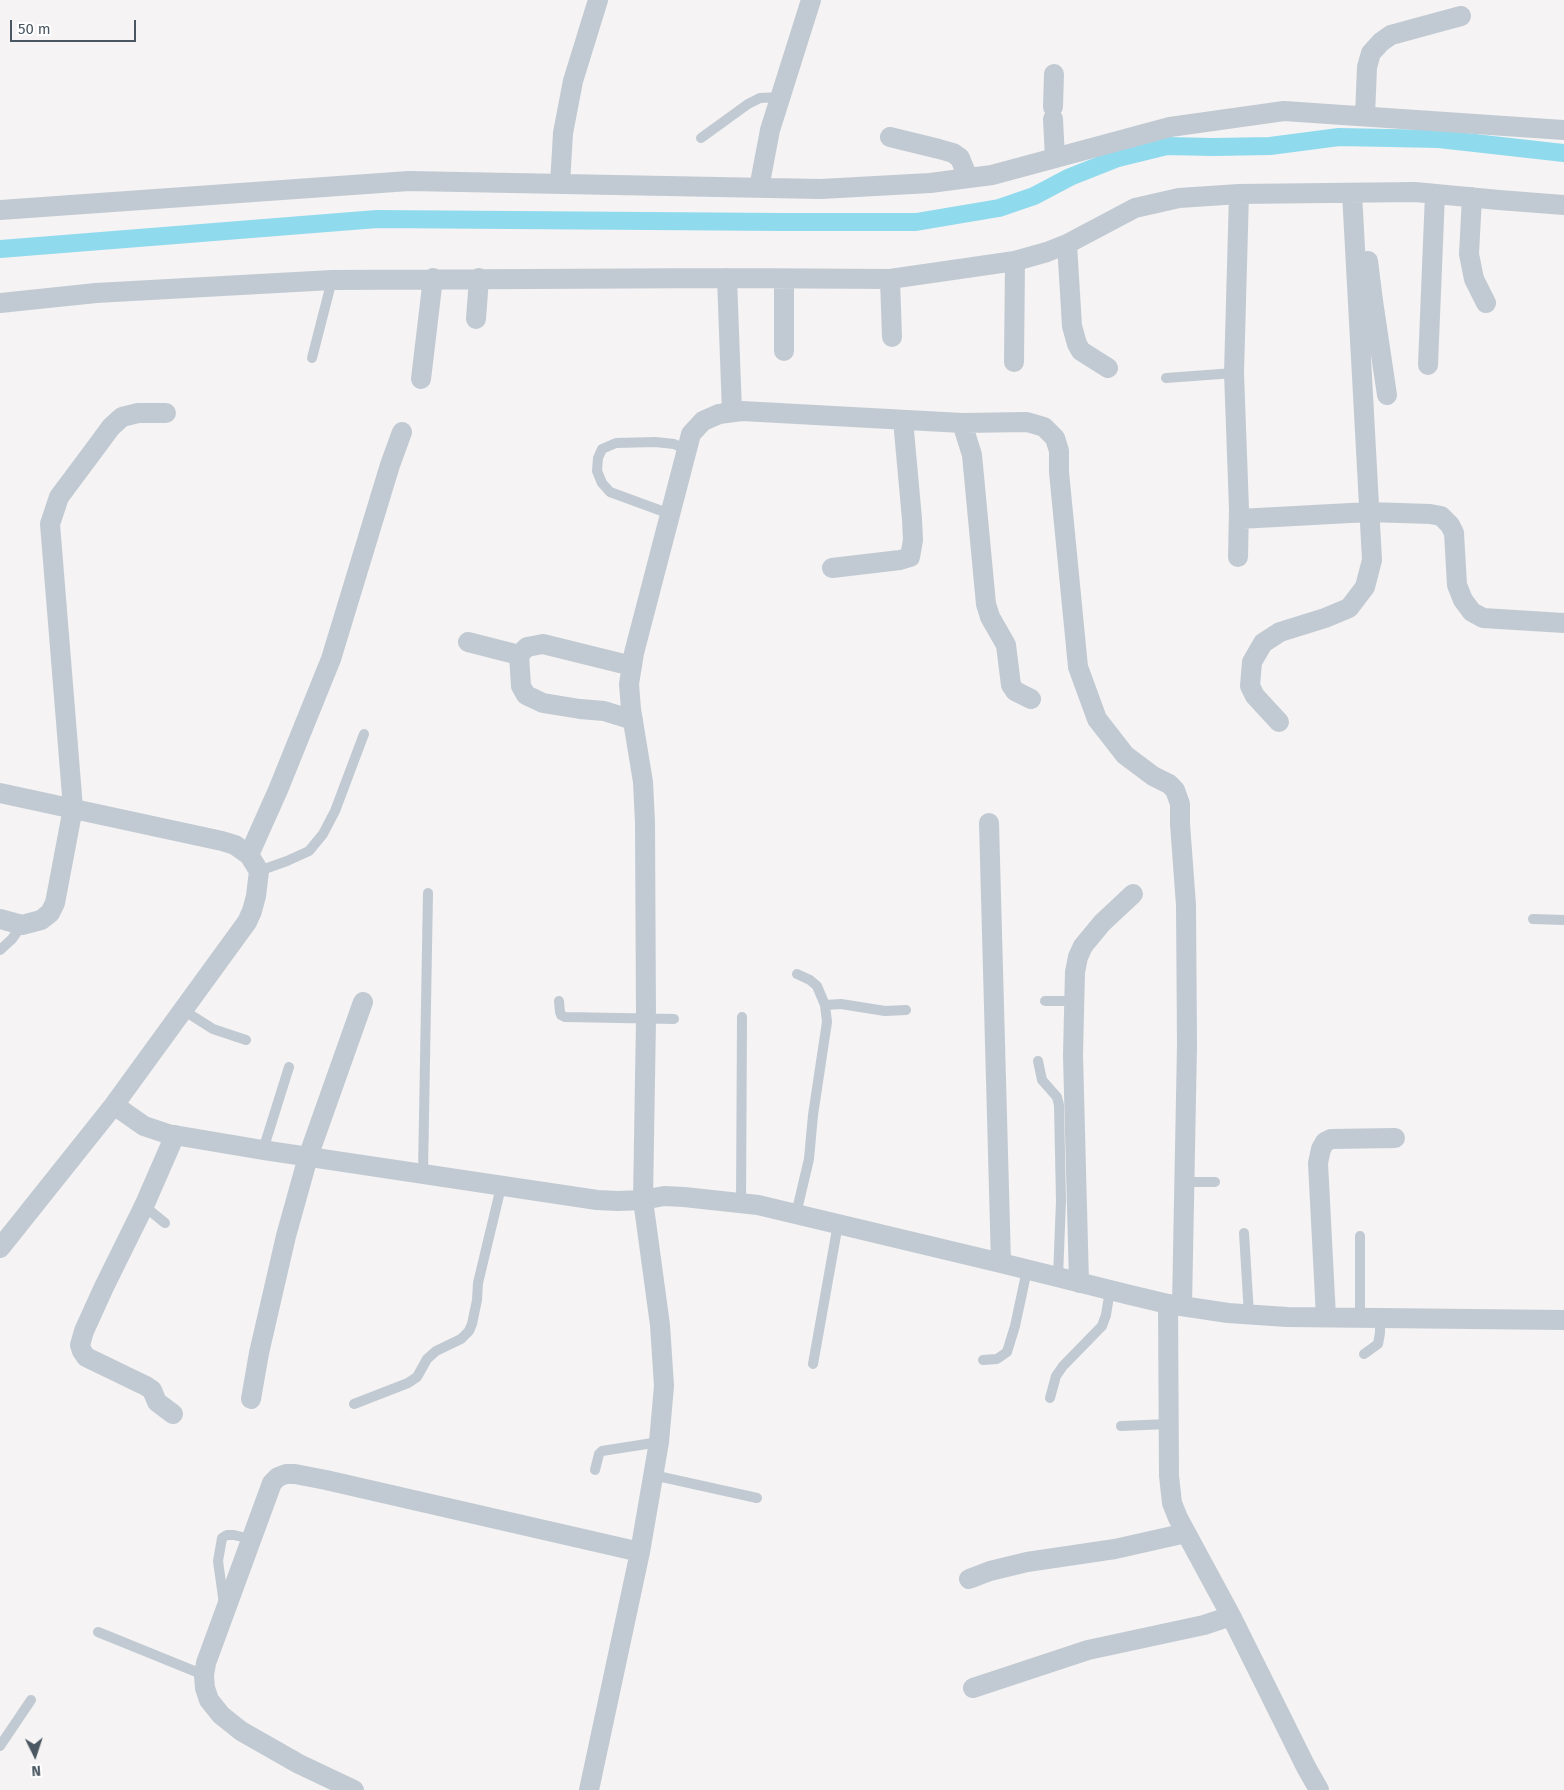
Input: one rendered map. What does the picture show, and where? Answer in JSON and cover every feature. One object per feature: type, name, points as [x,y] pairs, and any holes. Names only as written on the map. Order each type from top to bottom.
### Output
[{"type":"street","points":[[560,184],[563,133],[573,81],[598,0]]},
{"type":"street","points":[[759,188],[770,130],[811,0]]},
{"type":"street","points":[[1365,116],[1367,67],[1371,53],[1381,42],[1391,35],[1461,16]]},
{"type":"street","points":[[1054,74],[1055,158]]},
{"type":"street","points":[[0,210],[408,181],[821,189],[930,183],[992,175],[1170,127],[1284,111],[1564,130]]},
{"type":"street","points":[[890,138],[939,148],[953,153],[960,158],[968,178]]},
{"type":"street","points":[[0,303],[96,293],[332,280],[433,278],[890,279],[1016,260],[1067,244],[1135,208],[1179,198],[1239,194],[1352,202],[1415,192],[1564,204]]},
{"type":"street","points":[[1238,557],[1239,519],[1234,373],[1239,194]]},
{"type":"street","points":[[1428,365],[1435,194]]},
{"type":"street","points":[[1472,197],[1469,254],[1474,279],[1486,303]]},
{"type":"street","points":[[1352,202],[1365,228],[1373,301],[1387,395]]},
{"type":"street","points":[[1279,722],[1255,696],[1250,686],[1252,662],[1263,644],[1280,632],[1350,608],[1365,587],[1372,560],[1352,202]]},
{"type":"street","points":[[1067,244],[1072,326],[1077,344],[1081,351],[1108,368]]},
{"type":"street","points":[[1014,362],[1016,260]]},
{"type":"street","points":[[420,379],[433,278]]},
{"type":"street","points":[[476,319],[479,278]]},
{"type":"street","points":[[727,278],[732,412]]},
{"type":"street","points":[[890,279],[892,337]]},
{"type":"street","points":[[784,280],[784,351]]},
{"type":"street","points":[[589,1790],[640,1552],[659,1442],[664,1386],[660,1325],[643,1200],[646,1019],[643,782],[629,684],[691,434],[703,421],[719,414],[742,411],[962,423],[1027,422],[1044,427],[1055,438],[1059,451],[1059,472],[1078,667],[1097,719],[1125,755],[1175,790],[1180,804],[1186,905],[1188,1045],[1184,1182],[1168,1424],[1170,1492],[1178,1518],[1232,1616],[1319,1790]]},
{"type":"street","points":[[0,919],[22,925],[41,920],[50,913],[55,903],[73,808],[50,524],[59,497],[112,427],[122,418],[138,413],[166,413]]},
{"type":"street","points":[[832,568],[900,560],[910,557],[913,540],[903,420]]},
{"type":"street","points":[[962,423],[972,455],[986,604],[990,617],[1006,645],[1011,685],[1015,691],[1031,699]]},
{"type":"street","points":[[0,1248],[114,1105],[246,922],[256,896],[254,863],[278,790],[331,659],[390,465],[402,432]]},
{"type":"street","points":[[1239,519],[1369,512],[1441,516],[1454,532],[1457,585],[1463,600],[1472,612],[1483,618],[1564,623]]},
{"type":"street","points":[[468,642],[519,654]]},
{"type":"street","points":[[519,654],[527,647],[543,644],[632,666]]},
{"type":"street","points":[[519,654],[522,686],[526,695],[543,703],[604,711],[633,720]]},
{"type":"street","points":[[0,793],[222,841],[235,845],[254,863]]},
{"type":"street","points":[[989,824],[1001,1263]]},
{"type":"street","points":[[1079,1283],[1073,1055],[1075,972],[1078,957],[1083,946],[1102,923],[1133,894]]},
{"type":"street","points":[[251,1398],[259,1353],[284,1245],[308,1157],[363,1002]]},
{"type":"street","points":[[114,1105],[144,1126],[175,1135],[262,1150],[597,1200],[643,1200],[664,1196],[758,1205],[1079,1283],[1175,1305],[1228,1313],[1326,1317],[1564,1320]]},
{"type":"street","points":[[173,1414],[157,1402],[152,1390],[86,1357],[80,1345],[84,1331],[144,1206],[175,1135]]},
{"type":"street","points":[[1326,1317],[1318,1163],[1320,1149],[1325,1142],[1331,1139],[1395,1138]]},
{"type":"street","points":[[354,1790],[299,1764],[241,1731],[221,1715],[209,1700],[205,1688],[204,1675],[206,1663],[250,1539],[272,1484],[278,1478],[286,1474],[295,1474],[326,1480],[640,1552]]},
{"type":"street","points":[[969,1579],[990,1571],[1028,1562],[1115,1549],[1186,1533]]},
{"type":"street","points":[[973,1688],[1088,1650],[1204,1625],[1232,1616]]},
{"type":"lane","points":[[701,138],[748,104],[760,98],[780,97]]},
{"type":"lane","points":[[312,358],[332,280]]},
{"type":"lane","points":[[1166,378],[1234,373]]},
{"type":"lane","points":[[670,514],[610,492],[602,483],[598,472],[598,458],[602,449],[616,443],[655,442],[674,444],[687,450]]},
{"type":"lane","points":[[254,863],[287,861],[309,851],[323,834],[335,811],[364,734]]},
{"type":"lane","points":[[423,1173],[428,893]]},
{"type":"lane","points":[[1534,919],[1564,920]]},
{"type":"lane","points":[[0,950],[12,939],[22,925]]},
{"type":"lane","points":[[796,974],[810,980],[817,986],[825,1005],[827,1022],[809,1159],[796,1214]]},
{"type":"lane","points":[[559,1001],[561,1015],[564,1017],[674,1019]]},
{"type":"lane","points":[[1045,1001],[1074,1001]]},
{"type":"lane","points":[[825,1005],[841,1004],[885,1011],[906,1010]]},
{"type":"lane","points":[[183,1010],[213,1029],[246,1040]]},
{"type":"lane","points":[[741,1203],[742,1017]]},
{"type":"lane","points":[[1038,1061],[1042,1080],[1057,1097],[1059,1104],[1061,1201],[1058,1277]]},
{"type":"lane","points":[[262,1150],[289,1067]]},
{"type":"lane","points":[[1184,1182],[1215,1182]]},
{"type":"lane","points":[[354,1404],[417,1377],[427,1360],[436,1351],[462,1339],[469,1332],[477,1300],[478,1283],[501,1186]]},
{"type":"lane","points":[[144,1206],[166,1223]]},
{"type":"lane","points":[[813,1364],[838,1224]]},
{"type":"lane","points":[[1244,1233],[1248,1314]]},
{"type":"lane","points":[[1360,1236],[1360,1317]]},
{"type":"lane","points":[[983,1360],[997,1359],[1006,1352],[1027,1270]]},
{"type":"lane","points":[[1050,1398],[1056,1376],[1063,1366],[1102,1326],[1106,1315],[1110,1290]]},
{"type":"lane","points":[[1364,1354],[1378,1344],[1380,1318]]},
{"type":"lane","points":[[1121,1426],[1168,1424]]},
{"type":"lane","points":[[595,1470],[599,1454],[602,1451],[659,1442]]},
{"type":"lane","points":[[654,1475],[757,1498]]},
{"type":"lane","points":[[98,1632],[204,1675]]},
{"type":"lane","points":[[0,1746],[31,1700]]},
{"type":"waterway","points":[[0,249],[377,219],[916,222],[999,208],[1034,196],[1070,177],[1118,158],[1167,146],[1270,146],[1339,137],[1439,139],[1564,153]]}]
